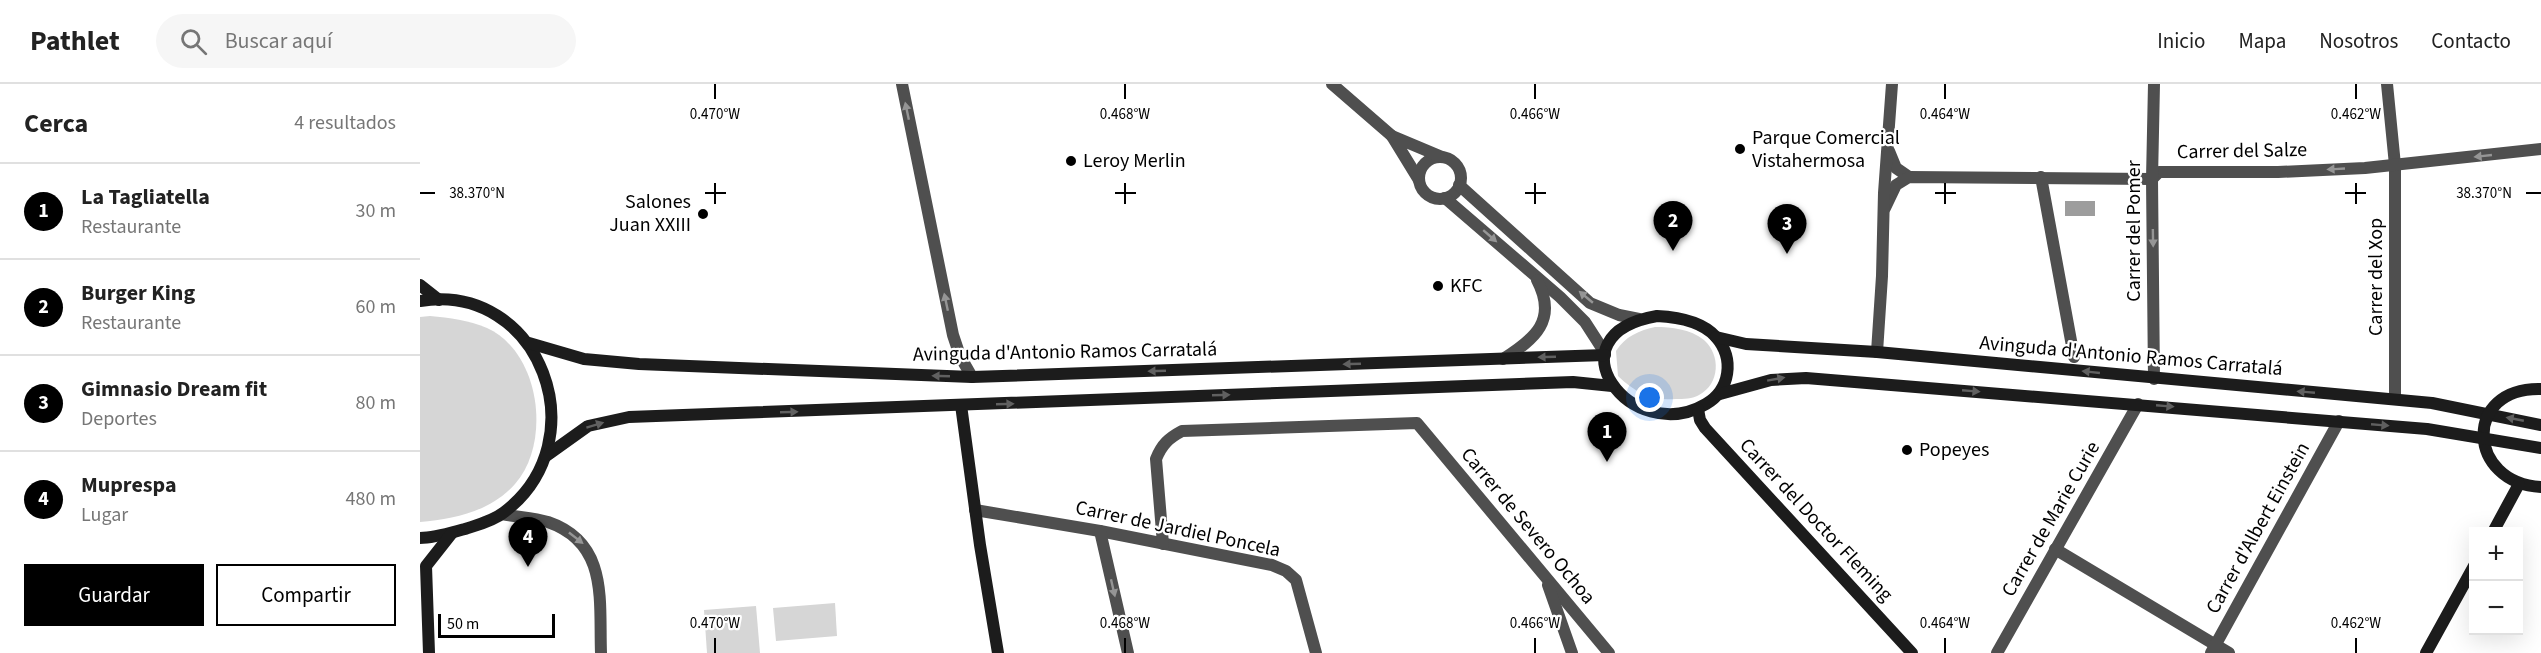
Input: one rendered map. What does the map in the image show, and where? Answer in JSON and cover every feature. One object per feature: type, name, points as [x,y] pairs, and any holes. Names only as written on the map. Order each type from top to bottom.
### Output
[{"type":"main road","points":[[420,285],[439,300]]},
{"type":"main road","points":[[420,301],[467,302],[501,320],[529,343],[547,378],[553,415],[546,456],[528,490],[502,514],[452,533],[420,538]]},
{"type":"main road","points":[[1720,394],[1728,375],[1728,364],[1716,337],[1697,325],[1674,317],[1657,316],[1639,319],[1619,330],[1608,345],[1605,354],[1606,376],[1620,396],[1652,411],[1672,414],[1698,409],[1720,394],[1788,377],[2339,421],[2483,436],[2541,448]]},
{"type":"main road","name":"Avinguda d'Antonio Ramos Carratalá","points":[[1716,337],[1746,344],[1877,352],[2154,379],[2395,399],[2432,403],[2541,425]]},
{"type":"main road","name":"Avinguda d'Antonio Ramos Carratalá","points":[[529,343],[584,359],[639,364],[972,377],[1605,354]]},
{"type":"main road","points":[[546,456],[588,426],[630,417],[1574,382],[1612,387]]},
{"type":"main road","points":[[2541,389],[2520,390],[2493,405],[2483,436],[2484,447],[2495,465],[2509,479],[2519,484],[2541,487]]},
{"type":"main road","points":[[961,405],[998,653]]},
{"type":"main road","name":"Carrer del Doctor Fleming","points":[[1698,409],[1700,420],[1705,428],[1912,653]]},
{"type":"main road","points":[[2495,527],[2519,484]]},
{"type":"main road","points":[[429,653],[426,566],[452,533]]},
{"type":"main road","points":[[2426,653],[2469,575]]},
{"type":"street","points":[[902,84],[953,335],[960,356],[972,377]]},
{"type":"street","points":[[1332,84],[1392,136],[1425,192],[1432,197],[1446,198],[1454,193],[1459,185],[1458,169],[1455,163],[1392,136]]},
{"type":"street","points":[[1877,352],[1884,193],[1892,84]]},
{"type":"street","name":"Carrer del Pomer","points":[[2154,84],[2152,179],[2154,379]]},
{"type":"street","name":"Carrer del Xop","points":[[2387,84],[2395,165],[2395,399]]},
{"type":"street","points":[[1885,208],[1896,185],[1909,177],[1896,168],[1892,162],[1888,145]]},
{"type":"street","name":"Carrer del Salze","points":[[1909,177],[2152,179],[2159,172],[2278,172],[2395,165],[2541,149]]},
{"type":"street","points":[[1419,180],[1422,166],[1428,160],[1443,157]]},
{"type":"street","points":[[2041,177],[2074,357]]},
{"type":"street","points":[[1459,185],[1590,303],[1619,315],[1639,319]]},
{"type":"street","points":[[1446,198],[1534,274],[1585,322],[1605,354]]},
{"type":"street","points":[[1503,359],[1525,345],[1540,329],[1545,312],[1545,299],[1534,274]]},
{"type":"street","name":"Carrer de Marie Curie","points":[[1996,653],[2138,404]]},
{"type":"street","name":"Carrer d'Albert Einstein","points":[[2213,649],[2339,421]]},
{"type":"street","name":"Carrer de Severo Ochoa","points":[[1163,544],[1156,459],[1161,447],[1182,431],[1417,423],[1609,653]]},
{"type":"street","name":"Carrer de Jardiel Poncela","points":[[975,510],[1100,531],[1272,565],[1286,571],[1296,580],[1316,653]]},
{"type":"street","points":[[502,514],[546,522],[573,535],[584,544],[598,576],[601,653]]},
{"type":"street","points":[[1100,531],[1128,653]]},
{"type":"street","points":[[2055,549],[2213,649],[2229,653]]},
{"type":"street","points":[[1546,578],[1572,653]]},
{"type":"shaded area","points":[[2065,201],[2095,201],[2095,216],[2065,216]]},
{"type":"shaded area","points":[[430,316],[473,323],[487,328],[505,340],[519,357],[529,377],[535,399],[536,423],[534,445],[527,466],[515,484],[505,493],[495,501],[472,512],[446,519],[420,522],[420,317]]},
{"type":"shaded area","points":[[1655,327],[1687,331],[1699,336],[1710,346],[1716,369],[1711,384],[1706,390],[1691,398],[1659,399],[1644,395],[1618,376],[1616,351],[1633,335]]},
{"type":"shaded area","points":[[835,603],[837,636],[776,641],[773,608]]},
{"type":"shaded area","points":[[756,606],[760,653],[707,653],[704,610]]},
{"type":"place","name":"Parque Comercial Vistahermosa","points":[[1740,149]]},
{"type":"place","name":"Leroy Merlin","points":[[1071,161]]},
{"type":"place","name":"Salones Juan XXIII","points":[[703,214]]},
{"type":"place","name":"Burger King","points":[[1673,251]]},
{"type":"place","name":"Gimnasio Dream fit","points":[[1787,254]]},
{"type":"place","name":"KFC","points":[[1438,286]]},
{"type":"place","name":"Popeyes","points":[[1907,450]]},
{"type":"place","name":"La Tagliatella","points":[[1607,462]]},
{"type":"place","name":"Muprespa","points":[[528,567]]}]
